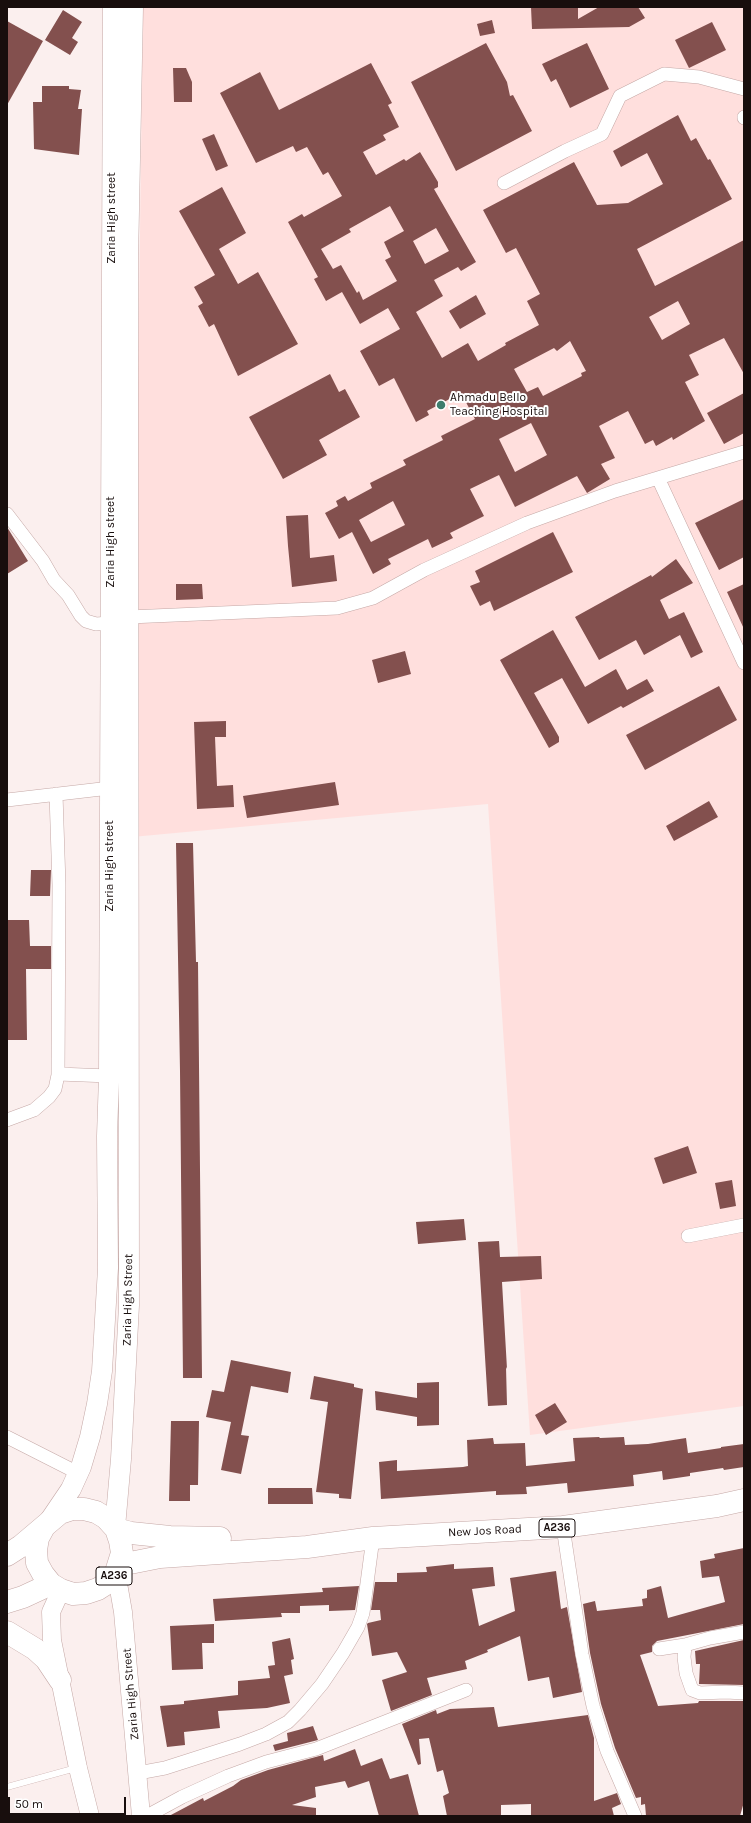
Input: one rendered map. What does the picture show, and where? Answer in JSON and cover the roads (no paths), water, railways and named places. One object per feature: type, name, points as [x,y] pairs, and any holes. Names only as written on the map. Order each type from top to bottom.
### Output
[{"type":"highway","name":"New Jos Road","points":[[118,1568],[160,1557],[307,1547],[371,1538],[563,1527],[718,1506],[744,1500]]},
{"type":"highway","points":[[7,1555],[60,1513],[72,1509],[84,1509],[96,1512],[106,1518],[115,1528]]},
{"type":"highway","points":[[7,1602],[56,1587],[43,1574],[37,1556],[38,1538],[47,1523]]},
{"type":"highway","name":"New Jos Road","points":[[115,1528],[149,1535],[191,1538],[310,1534],[371,1538]]},
{"type":"highway","name":"A236","points":[[56,1587],[73,1594],[86,1594],[109,1582],[118,1568],[122,1553],[120,1540],[115,1528]]},
{"type":"highway","points":[[7,1632],[34,1649],[46,1659],[60,1680]]},
{"type":"main road","name":"Zaria High street","points":[[113,7],[120,620],[128,1071]]},
{"type":"main road","name":"Zaria High street","points":[[109,1076],[110,788],[120,620],[133,7]]},
{"type":"main road","name":"Zaria High Street","points":[[115,1528],[121,1459],[129,1306],[128,1071]]},
{"type":"main road","name":"Zaria High Street","points":[[47,1523],[71,1489],[78,1473],[90,1436],[102,1371],[108,1268],[107,1136],[109,1076]]},
{"type":"main road","name":"Zaria High Street","points":[[118,1568],[141,1816]]},
{"type":"main road","points":[[56,1587],[51,1612],[52,1640],[78,1768],[90,1816]]},
{"type":"street","points":[[504,183],[565,151],[602,134],[620,96],[664,74],[699,77],[744,88]]},
{"type":"street","points":[[7,514],[43,560],[54,580],[68,595],[80,616],[86,621],[96,624],[120,620],[337,608],[373,598],[424,570],[527,523],[658,478],[744,452]]},
{"type":"street","points":[[658,478],[744,663]]},
{"type":"street","points":[[7,800],[110,788]]},
{"type":"street","points":[[7,1120],[34,1110],[46,1100],[55,1090],[58,1074],[59,893],[56,794]]},
{"type":"street","points":[[58,1074],[109,1076]]},
{"type":"street","points":[[688,1236],[744,1225]]},
{"type":"street","points":[[7,1437],[78,1473]]},
{"type":"street","points":[[563,1527],[582,1654],[594,1706],[607,1751],[635,1816]]},
{"type":"street","points":[[138,1772],[165,1768],[240,1744],[266,1734],[283,1725],[300,1710],[326,1678],[358,1627],[363,1613],[371,1538]]},
{"type":"street","points":[[659,1649],[744,1632]]},
{"type":"street","points":[[685,1645],[684,1657],[686,1673],[692,1690],[700,1693],[744,1693]]},
{"type":"street","points":[[147,1816],[182,1797],[228,1776],[266,1762],[316,1749],[466,1690]]},
{"type":"lane","points":[[7,1787],[78,1768]]},
{"type":"place","name":"Ahmadu Bello Teaching Hospital","points":[[441,405]]}]
